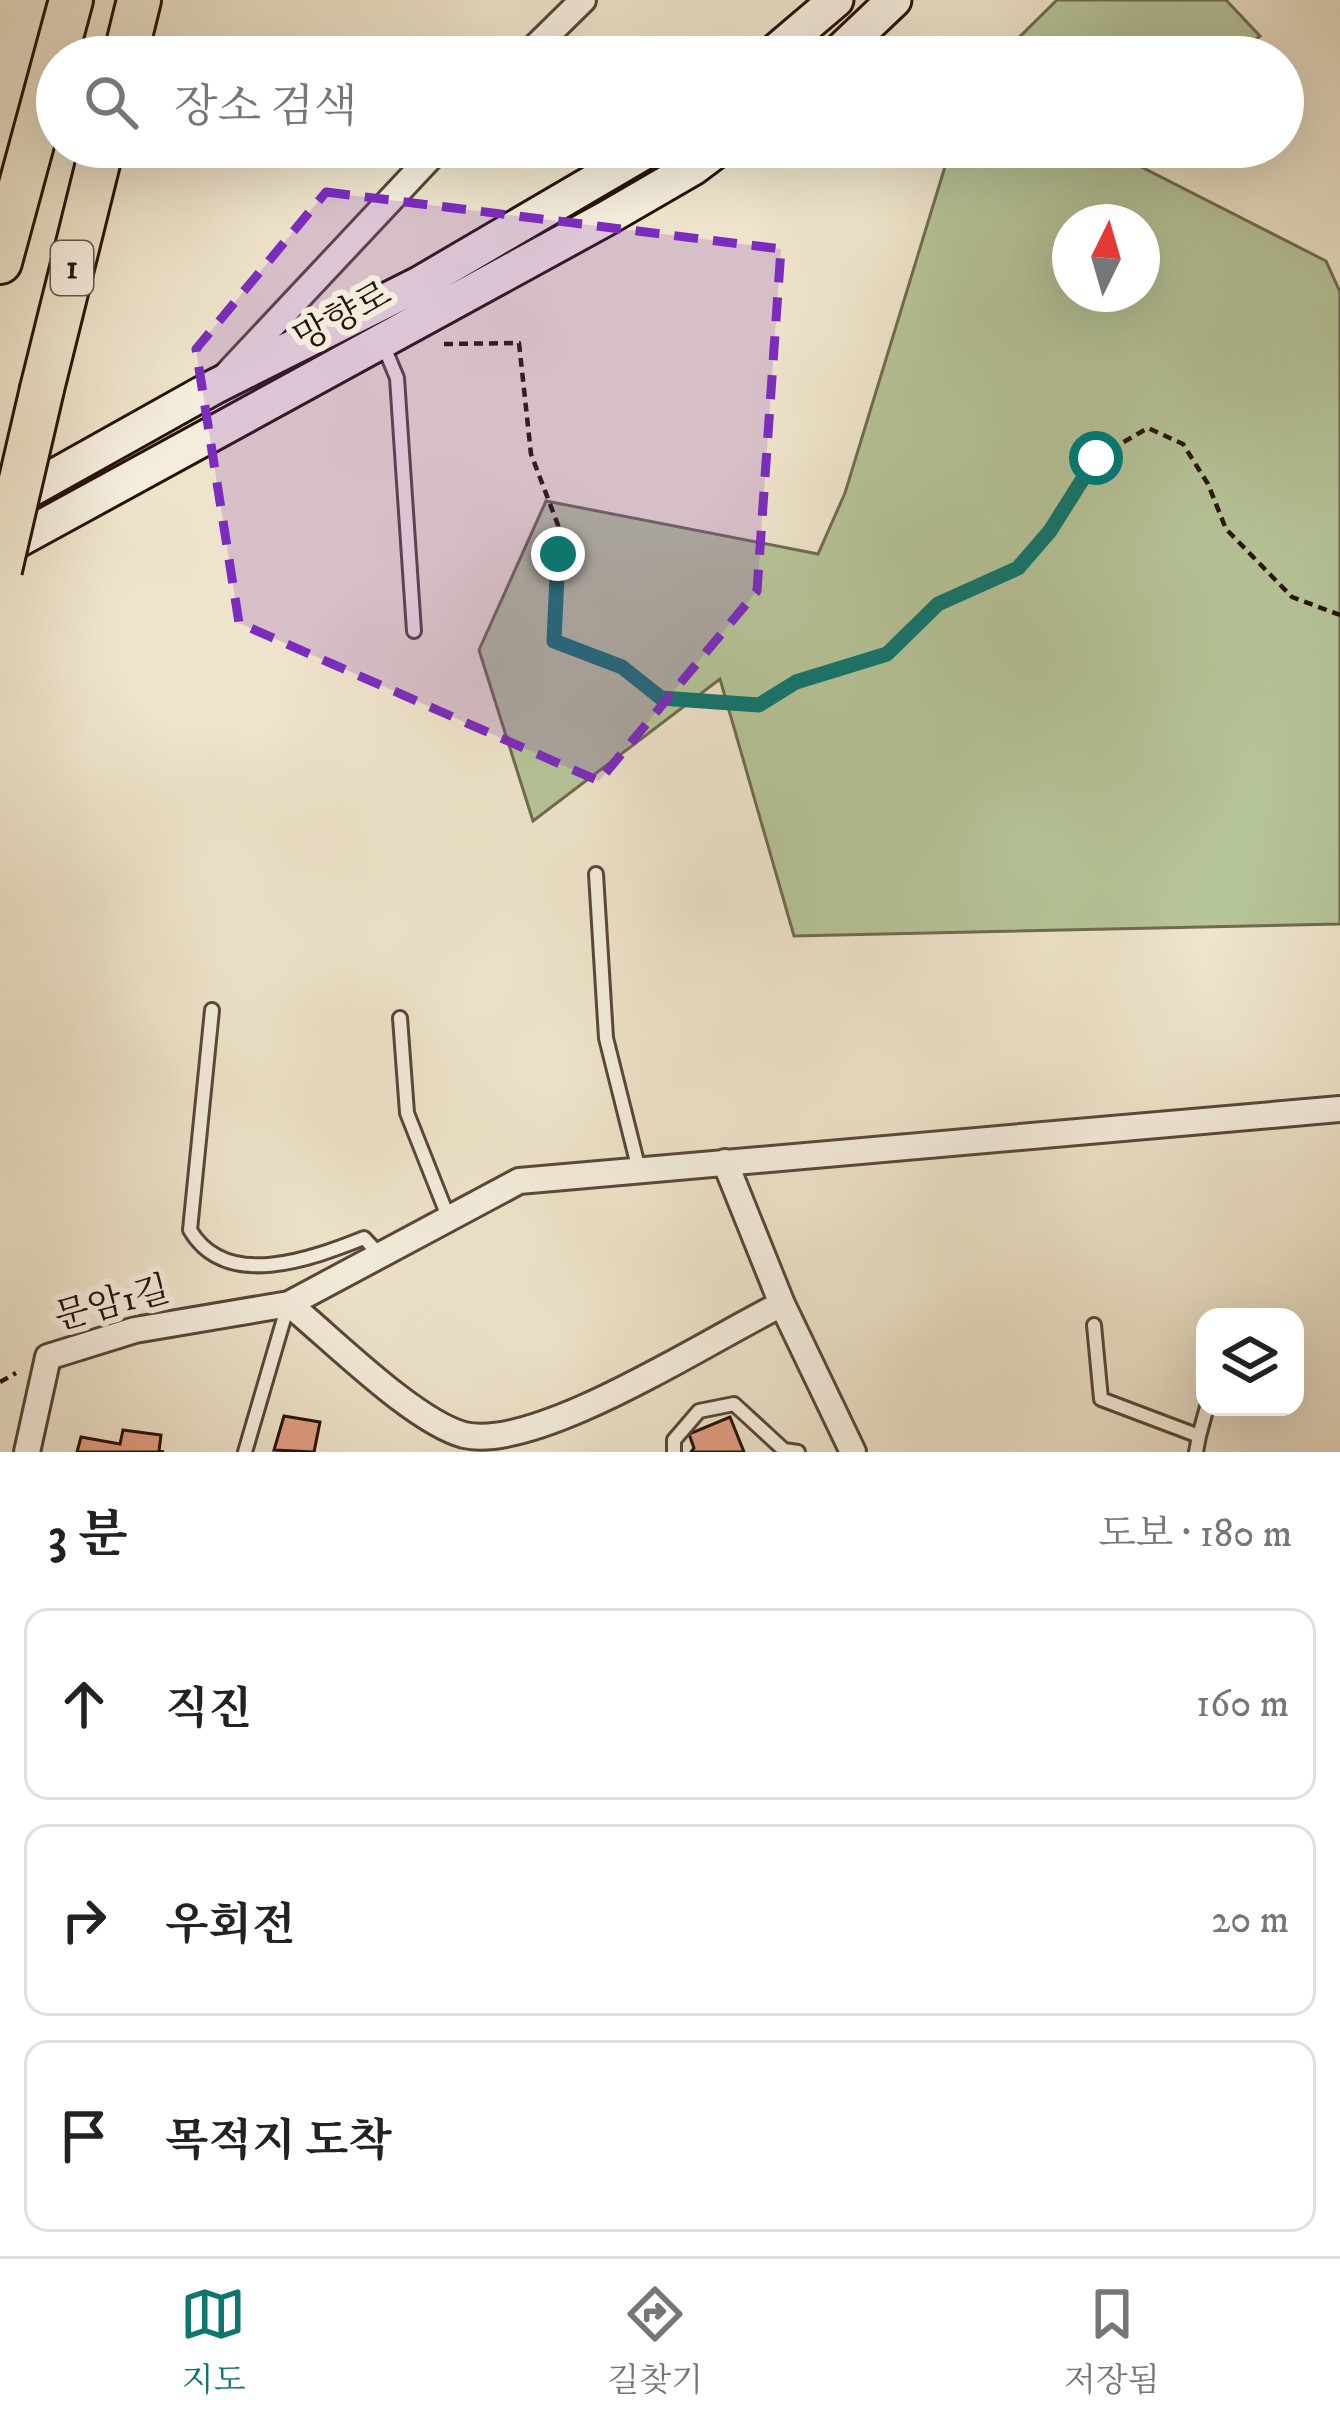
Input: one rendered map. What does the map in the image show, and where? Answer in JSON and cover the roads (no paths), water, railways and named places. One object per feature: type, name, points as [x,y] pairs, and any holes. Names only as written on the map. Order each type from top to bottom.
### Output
[{"type":"highway","name":"1","points":[[61,36],[71,0]]},
{"type":"highway","points":[[130,36],[140,0]]},
{"type":"highway","name":"1","points":[[0,262],[36,129]]},
{"type":"highway","name":"1","points":[[0,570],[97,168]]},
{"type":"main road","points":[[794,36],[836,0]]},
{"type":"main road","points":[[857,36],[894,0]]},
{"type":"main road","name":"망향로","points":[[0,507],[214,388],[419,284],[617,168]]},
{"type":"main road","name":"망향로","points":[[0,550],[693,168]]},
{"type":"street","points":[[546,36],[583,0]]},
{"type":"street","points":[[214,388],[420,168]]},
{"type":"street","points":[[782,1304],[570,1417],[495,1437],[466,1436],[421,1412],[289,1304],[519,1181],[1340,1109]]},
{"type":"street","points":[[725,1162],[782,1304],[853,1452]]},
{"type":"street","name":"문암1길","points":[[27,1452],[48,1357],[134,1330],[289,1304]]},
{"type":"lane","points":[[381,340],[397,378],[414,631]]},
{"type":"lane","points":[[596,874],[606,1038],[639,1170]]},
{"type":"lane","points":[[212,1010],[190,1230],[202,1250],[229,1263],[298,1264],[364,1238],[379,1256]]},
{"type":"lane","points":[[400,1018],[406,1113],[448,1219]]},
{"type":"lane","points":[[245,1452],[289,1304]]},
{"type":"lane","points":[[1094,1325],[1101,1400],[1199,1436]]},
{"type":"lane","points":[[674,1452],[674,1440],[699,1412],[734,1404],[784,1450],[798,1452]]},
{"type":"lane","points":[[1196,1452],[1205,1416]]}]
